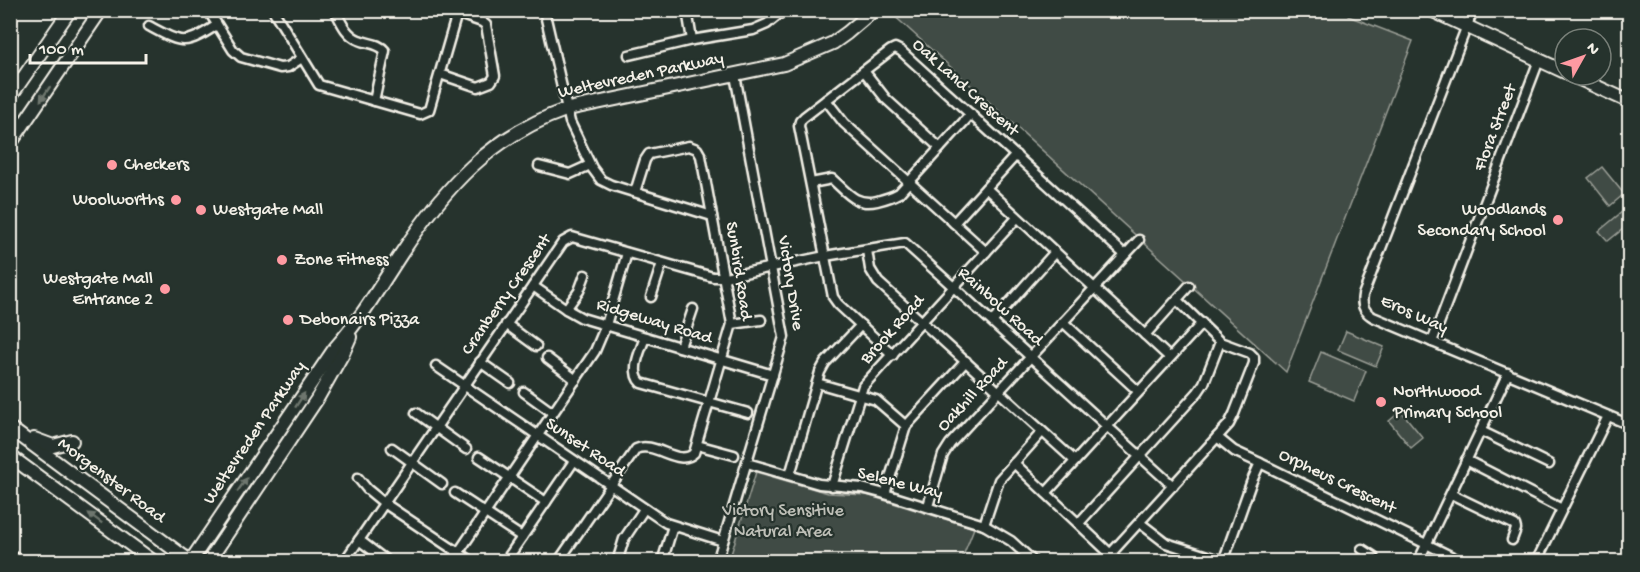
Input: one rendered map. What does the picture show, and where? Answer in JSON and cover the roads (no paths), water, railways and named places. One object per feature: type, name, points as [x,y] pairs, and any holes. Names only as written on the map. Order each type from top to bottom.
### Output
[{"type":"street","points":[[10,98],[70,10]]},
{"type":"street","points":[[10,144],[101,10]]},
{"type":"street","points":[[208,10],[233,50],[241,57],[280,68],[288,67],[302,58]]},
{"type":"street","points":[[273,10],[319,85],[417,114],[425,114],[429,110],[458,12]]},
{"type":"street","points":[[335,10],[350,35],[379,46],[385,51],[374,101]]},
{"type":"street","points":[[440,74],[478,87],[491,82],[495,76],[488,27],[458,12],[447,10]]},
{"type":"street","name":"Sunbird Road","points":[[544,10],[570,122],[598,177],[604,182],[712,216],[732,324],[698,445]]},
{"type":"street","points":[[687,10],[692,40]]},
{"type":"street","points":[[629,55],[692,40],[753,30],[767,24],[784,10]]},
{"type":"street","name":"Weltevreden Parkway","points":[[190,561],[335,348],[353,327],[423,221],[459,177],[498,145],[550,115],[568,109],[784,64],[820,50],[848,33],[874,10]]},
{"type":"street","points":[[1431,10],[1553,66]]},
{"type":"street","points":[[1467,27],[1473,10]]},
{"type":"street","points":[[149,26],[185,41],[195,39],[217,25]]},
{"type":"street","name":"Eros Way","points":[[1467,27],[1362,300],[1365,310],[1373,317],[1629,424]]},
{"type":"street","name":"Oak Land Crescent","points":[[893,355],[833,297],[799,126],[800,121],[895,48],[1124,254]]},
{"type":"street","name":"Flora Street","points":[[1432,342],[1539,60]]},
{"type":"street","points":[[864,71],[886,99],[940,148]]},
{"type":"street","name":"Victory Drive","points":[[717,561],[784,337],[735,75]]},
{"type":"street","points":[[1597,87],[1629,102]]},
{"type":"street","points":[[826,100],[844,123],[986,252]]},
{"type":"street","points":[[811,183],[832,179],[859,202],[866,204],[892,198],[909,183],[971,114]]},
{"type":"street","points":[[635,192],[649,154],[688,146],[697,149],[701,156],[712,216]]},
{"type":"street","points":[[954,223],[1016,155]]},
{"type":"street","points":[[539,166],[570,174],[590,165]]},
{"type":"street","points":[[986,188],[1169,357]]},
{"type":"street","name":"Brook Road","points":[[832,486],[863,386],[1017,218]]},
{"type":"street","name":"Cranberry Crescent","points":[[345,561],[563,242],[569,238],[579,238],[705,276],[724,277],[772,268]]},
{"type":"street","name":"Oakhill Road","points":[[928,507],[946,450],[1138,240]]},
{"type":"street","name":"Rainbow Road","points":[[772,268],[825,256],[905,243],[1173,486]]},
{"type":"street","points":[[867,250],[870,269],[874,277],[1075,461]]},
{"type":"street","points":[[993,321],[1055,252]]},
{"type":"street","points":[[452,561],[595,351],[606,325],[627,253]]},
{"type":"street","points":[[651,297],[662,263]]},
{"type":"street","points":[[566,309],[579,291],[585,275]]},
{"type":"street","name":"Ridgeway Road","points":[[533,286],[582,318],[773,375]]},
{"type":"street","points":[[1145,335],[1189,286]]},
{"type":"street","points":[[1103,561],[1217,437],[1234,414],[1254,363],[1254,357],[1250,353],[1220,342],[1177,300]]},
{"type":"street","points":[[680,347],[693,309]]},
{"type":"street","points":[[732,324],[761,320]]},
{"type":"street","points":[[1063,322],[1138,391]]},
{"type":"street","points":[[1046,493],[1202,323]]},
{"type":"street","points":[[506,324],[536,346]]},
{"type":"street","points":[[789,476],[817,382],[825,363],[861,325]]},
{"type":"street","name":"Weltevreden Parkway","points":[[208,561],[316,399],[343,353],[353,327]]},
{"type":"street","points":[[645,337],[635,369],[639,382],[748,413]]},
{"type":"street","points":[[1079,523],[1202,387],[1220,342]]},
{"type":"street","points":[[547,358],[576,380]]},
{"type":"street","points":[[885,494],[906,426],[966,361]]},
{"type":"street","points":[[480,362],[510,383]]},
{"type":"street","name":"Sunset Road","points":[[436,366],[644,509],[673,526],[723,541]]},
{"type":"street","points":[[1418,561],[1508,373]]},
{"type":"street","points":[[817,382],[880,402],[906,426]]},
{"type":"street","points":[[524,392],[553,413]]},
{"type":"street","points":[[416,413],[466,449]]},
{"type":"street","points":[[1536,561],[1608,416]]},
{"type":"street","points":[[14,431],[53,446],[72,441]]},
{"type":"street","name":"Morgenster Road","points":[[14,431],[190,561]]},
{"type":"street","points":[[1481,431],[1549,464]]},
{"type":"street","points":[[984,525],[996,486],[1042,432]]},
{"type":"street","points":[[1217,437],[1234,451],[1260,463]]},
{"type":"street","points":[[558,561],[638,448],[645,446],[686,458],[693,454],[698,445],[734,455]]},
{"type":"street","points":[[392,448],[442,484]]},
{"type":"street","points":[[10,456],[154,561]]},
{"type":"street","points":[[479,457],[546,502]]},
{"type":"street","points":[[1466,460],[1562,509]]},
{"type":"street","points":[[505,561],[574,461]]},
{"type":"street","name":"Selene Way","points":[[747,463],[819,484],[862,488],[885,494],[984,525],[1011,541],[1034,561]]},
{"type":"street","points":[[1014,463],[1119,561]]},
{"type":"street","name":"Orpheus Crescent","points":[[1223,561],[1260,463],[1463,561]]},
{"type":"street","points":[[358,478],[384,503],[471,561]]},
{"type":"street","points":[[456,493],[522,537]]},
{"type":"street","points":[[1450,494],[1515,525],[1512,540]]},
{"type":"street","points":[[617,561],[624,539],[644,509]]},
{"type":"street","points":[[1140,523],[1166,543],[1223,561]]},
{"type":"street","points":[[662,561],[673,526]]},
{"type":"street","points":[[359,540],[388,561]]},
{"type":"street","points":[[1362,549],[1373,556],[1373,561]]},
{"type":"street","points":[[10,555],[22,561]]},
{"type":"place","name":"Checkers","points":[[112,165]]},
{"type":"place","name":"Woolworths","points":[[176,200]]},
{"type":"place","name":"Westgate Mall","points":[[201,210]]},
{"type":"place","name":"Woodlands Secondary School","points":[[1558,220]]},
{"type":"place","name":"Zone Fitness","points":[[282,260]]},
{"type":"place","name":"Westgate Mall Entrance 2","points":[[165,289]]},
{"type":"place","name":"Debonairs Pizza","points":[[288,320]]},
{"type":"place","name":"Northwood Primary School","points":[[1381,402]]},
{"type":"park label","name":"Victory Sensitive Natural Area","points":[[783,521]]}]
